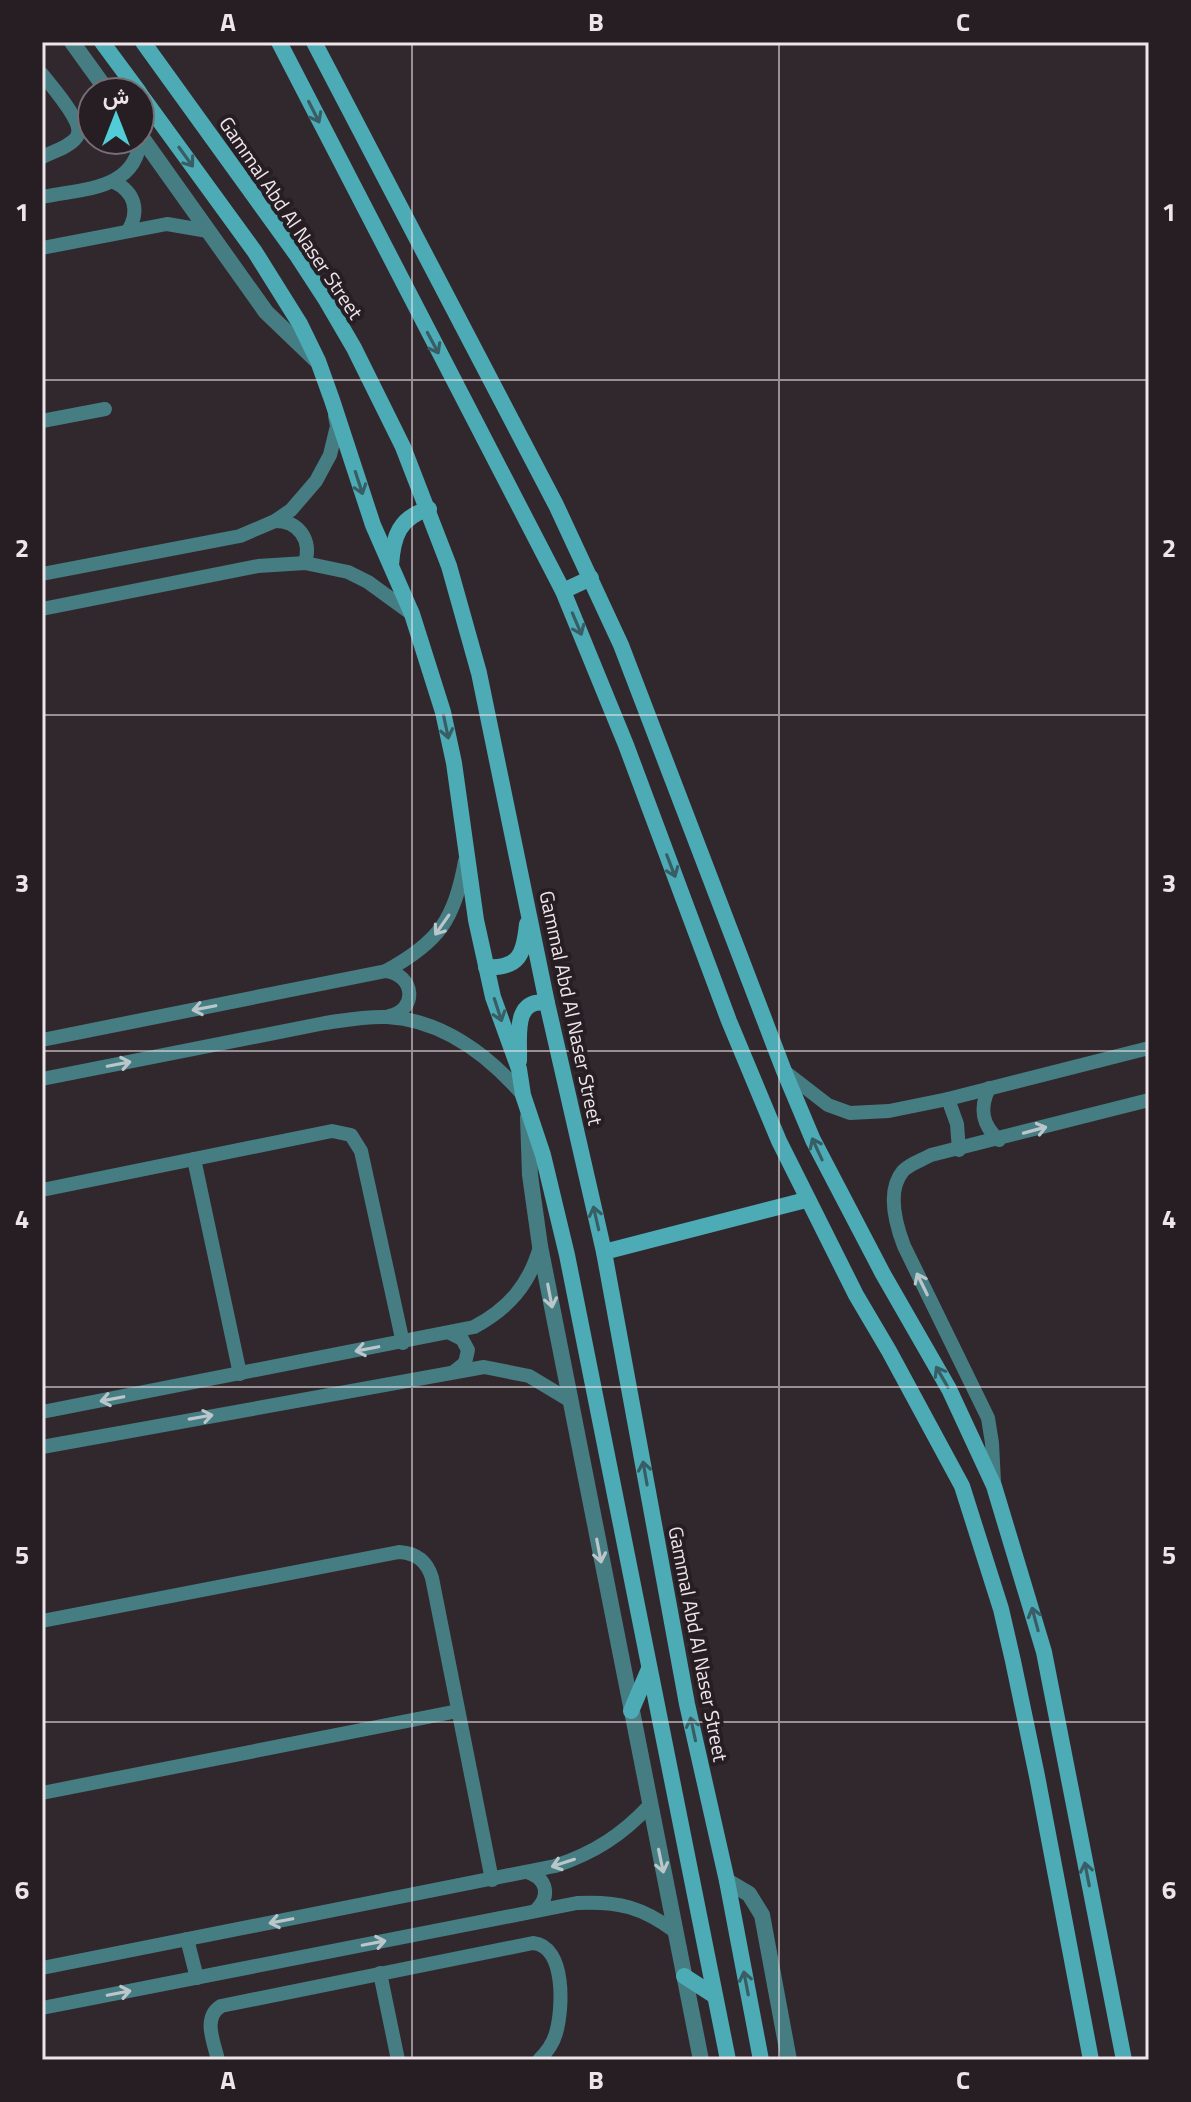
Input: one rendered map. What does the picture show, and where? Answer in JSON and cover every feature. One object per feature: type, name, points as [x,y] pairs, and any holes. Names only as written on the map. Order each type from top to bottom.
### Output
[{"type":"main road","points":[[102,42],[127,76]]},
{"type":"main road","points":[[279,42],[563,591],[626,745],[754,1082],[806,1200],[962,1486],[1001,1609],[1037,1776],[1091,2060]]},
{"type":"main road","points":[[314,42],[556,505],[591,578],[654,730],[784,1071],[829,1173],[949,1389],[994,1486],[1044,1652],[1124,2060]]},
{"type":"main road","name":"Gammal Abd Al Naser Street","points":[[149,47],[326,300],[380,397],[429,509],[461,606],[479,673],[547,1003],[604,1252],[687,1704],[727,1881],[761,2060]]},
{"type":"main road","points":[[156,117],[279,287],[318,361],[373,525],[412,614],[443,712],[486,967],[496,1007],[519,1069],[567,1255],[728,2060]]},
{"type":"main road","points":[[391,570],[392,545],[400,525],[418,512],[429,509]]},
{"type":"main road","points":[[563,591],[591,578]]},
{"type":"main road","points":[[486,967],[506,966],[516,961],[522,953],[529,911]]},
{"type":"main road","points":[[519,1069],[523,1009],[530,1003],[547,1003]]},
{"type":"main road","points":[[604,1252],[806,1200]]},
{"type":"main road","points":[[631,1711],[649,1667]]},
{"type":"main road","points":[[1061,1908],[1068,1916],[1081,1917],[1089,1914],[1093,1905]]},
{"type":"main road","points":[[1072,1967],[1085,1953],[1104,1962]]},
{"type":"main road","points":[[684,1976],[715,1996]]},
{"type":"street","points":[[72,42],[96,76]]},
{"type":"street","points":[[42,74],[76,121],[79,131],[75,140],[42,157]]},
{"type":"street","points":[[42,197],[114,182],[126,174],[138,156]]},
{"type":"street","points":[[154,156],[266,312],[318,361]]},
{"type":"street","points":[[114,182],[130,193],[134,202],[136,212],[128,231]]},
{"type":"street","points":[[42,248],[167,224],[208,231]]},
{"type":"street","points":[[42,574],[240,536],[275,521],[305,496],[330,455],[337,426],[332,400]]},
{"type":"street","points":[[42,421],[105,409]]},
{"type":"street","points":[[275,521],[284,521],[300,529],[308,545],[305,563]]},
{"type":"street","points":[[42,609],[258,566],[305,563],[327,565],[358,577],[412,614]]},
{"type":"street","points":[[42,1040],[386,971],[410,958],[431,941],[447,920],[459,896],[467,853]]},
{"type":"street","points":[[42,1079],[325,1023],[388,1017],[403,1011],[410,997],[410,989],[401,976],[386,971]]},
{"type":"street","points":[[388,1017],[447,1033],[474,1048],[497,1065],[526,1101],[530,1175],[540,1246],[701,2060]]},
{"type":"street","points":[[784,1071],[828,1105],[850,1113],[889,1111],[1149,1048]]},
{"type":"street","points":[[989,1088],[984,1099],[985,1122],[999,1140]]},
{"type":"street","points":[[948,1099],[957,1124],[959,1150]]},
{"type":"street","points":[[994,1486],[988,1418],[904,1246],[895,1222],[896,1184],[905,1169],[931,1155],[1149,1100]]},
{"type":"street","points":[[42,1190],[332,1131],[351,1135],[361,1151],[403,1343]]},
{"type":"street","points":[[194,1159],[240,1374]]},
{"type":"street","points":[[42,1412],[474,1327],[493,1317],[524,1286],[540,1246]]},
{"type":"street","points":[[450,1333],[462,1339],[468,1350],[465,1363],[455,1371]]},
{"type":"street","points":[[42,1447],[484,1367],[529,1376],[569,1400]]},
{"type":"street","points":[[42,1621],[399,1552],[409,1553],[425,1563],[430,1572],[492,1880]]},
{"type":"street","points":[[42,1793],[458,1711]]},
{"type":"street","points":[[42,1968],[527,1872],[582,1857],[630,1826],[650,1805]]},
{"type":"street","points":[[527,1872],[539,1877],[545,1888],[544,1900],[536,1910]]},
{"type":"street","points":[[727,1881],[749,1894],[762,1915],[789,2060]]},
{"type":"street","points":[[42,2008],[577,1903],[604,1901],[642,1911],[655,1916],[676,1932]]},
{"type":"street","points":[[187,1939],[197,1978]]},
{"type":"street","points":[[218,2060],[210,2022],[216,2008],[526,1944],[546,1946],[554,1955],[560,1998],[556,2033],[539,2060]]},
{"type":"street","points":[[380,1973],[398,2060]]}]
